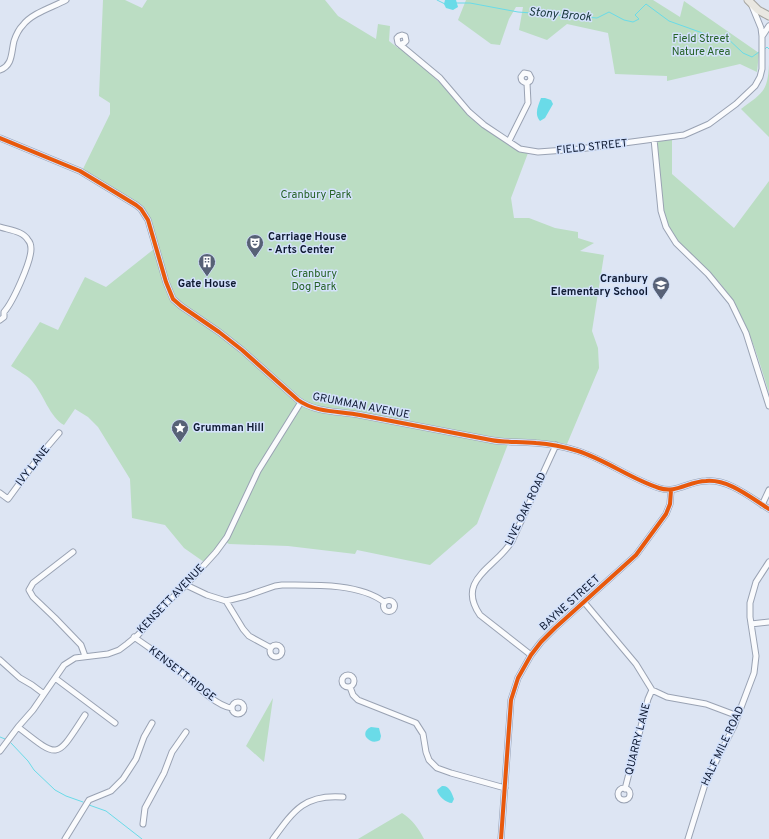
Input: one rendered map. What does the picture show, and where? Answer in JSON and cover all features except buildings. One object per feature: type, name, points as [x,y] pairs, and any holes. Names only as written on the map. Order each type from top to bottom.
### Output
[{"type":"main road","points":[[750,2],[769,16]]},
{"type":"street","points":[[0,70],[6,67],[11,59],[15,39],[22,26],[33,15],[66,0]]},
{"type":"street","name":"FIELD STREET","points":[[401,44],[440,78],[469,112],[484,125],[520,149],[542,152],[579,149],[675,137],[689,133],[706,126],[748,94],[755,86],[762,71],[763,49],[760,23],[750,2]]},
{"type":"street","points":[[762,36],[769,26]]},
{"type":"street","points":[[509,141],[528,103],[528,83]]},
{"type":"street","points":[[654,139],[661,211],[666,227],[676,243],[708,274],[731,302],[748,339],[769,406]]},
{"type":"street","name":"GRUMMAN AVENUE","points":[[1,140],[81,172],[141,209],[148,220],[166,282],[174,299],[242,350],[301,402],[316,408],[491,440],[504,442],[535,442],[556,446],[585,453],[655,486],[671,490]]},
{"type":"street","points":[[0,227],[23,234],[28,240],[31,250],[30,257],[17,289],[10,304],[2,311],[4,317],[0,320]]},
{"type":"street","name":"KENSETT AVENUE","points":[[0,751],[33,710],[67,662],[75,658],[97,656],[118,650],[134,637],[161,608],[186,585],[222,545],[258,471],[301,402]]},
{"type":"street","name":"IVY LANE","points":[[0,493],[8,499],[41,454],[59,433]]},
{"type":"street","name":"LIVE OAK ROAD","points":[[531,655],[480,615],[472,593],[474,584],[479,575],[503,553],[512,541],[556,446]]},
{"type":"street","points":[[671,490],[697,482],[713,481],[733,487],[769,509]]},
{"type":"street","name":"BAYNE STREET","points":[[501,839],[511,700],[518,678],[531,655],[555,628],[638,553],[666,514],[670,504],[671,490]]},
{"type":"street","points":[[762,505],[769,490]]},
{"type":"street","points":[[72,552],[33,582],[29,590],[33,597],[81,645],[85,656]]},
{"type":"street","name":"HALF MILE ROAD","points":[[688,839],[706,781],[732,732],[754,673],[756,664],[750,603],[758,577],[769,562]]},
{"type":"street","points":[[186,585],[207,595],[226,601],[274,586],[282,585],[339,587],[369,594],[384,602]]},
{"type":"street","points":[[226,601],[240,624],[250,636],[271,648]]},
{"type":"street","points":[[584,602],[636,664],[652,690],[667,697],[706,704],[738,716]]},
{"type":"street","points":[[751,624],[769,622]]},
{"type":"street","name":"KENSETT RIDGE","points":[[134,637],[175,666],[203,692],[224,706],[232,708]]},
{"type":"street","points":[[0,660],[20,678],[44,694]]},
{"type":"street","points":[[55,678],[116,723]]},
{"type":"street","points":[[350,687],[353,695],[358,700],[416,723],[423,734],[429,760],[437,768],[504,788]]},
{"type":"street","name":"QUARRY LANE","points":[[625,788],[648,699],[652,690]]},
{"type":"street","points":[[18,727],[43,746],[52,751],[58,750],[66,743],[85,715]]},
{"type":"street","points":[[65,839],[89,800],[111,791],[123,779],[136,759],[144,737],[152,723]]},
{"type":"street","points":[[143,824],[145,808],[164,773],[172,752],[186,732]]},
{"type":"street","points":[[273,839],[289,817],[302,805],[323,797],[343,797]]},
{"type":"green space","name":"Cranbury Park","points":[[103,0],[125,0],[142,8],[147,0],[325,0],[338,16],[376,39],[378,24],[390,26],[389,41],[398,48],[401,48],[420,64],[442,85],[469,116],[481,125],[528,153],[511,198],[514,218],[529,218],[555,228],[578,232],[578,238],[594,243],[580,251],[604,255],[592,331],[598,348],[599,368],[567,444],[538,441],[508,444],[477,524],[430,565],[357,550],[355,554],[288,546],[229,544],[226,542],[229,537],[227,532],[204,562],[184,548],[165,525],[132,518],[130,479],[98,427],[88,417],[75,409],[64,425],[59,422],[32,381],[11,366],[40,322],[58,330],[85,277],[106,287],[154,249],[170,298],[184,306],[175,296],[167,279],[150,222],[132,200],[82,171],[110,114],[110,103],[99,96]]},
{"type":"green space","name":"Field Street Nature Area","points":[[466,0],[653,0],[680,17],[684,1],[759,53],[757,72],[740,64],[667,81],[667,76],[615,74],[608,33],[567,24],[547,40],[519,30],[523,7],[516,7],[509,19],[500,45],[491,44],[458,20]]},
{"type":"green space","points":[[769,64],[769,137],[741,109],[762,91],[767,81]]},
{"type":"green space","points":[[672,140],[672,174],[734,228],[769,181],[769,393],[750,335],[737,307],[714,276],[676,240],[668,225],[664,214],[660,189],[657,141]]},
{"type":"green space","points":[[273,698],[264,762],[246,746]]},
{"type":"green space","points":[[402,813],[415,824],[424,839],[358,839]]},
{"type":"water","points":[[445,0],[456,0],[458,7],[453,10],[446,8],[444,4]]},
{"type":"water","points":[[541,98],[551,100],[553,104],[545,118],[540,121],[537,113]]},
{"type":"water","points":[[371,727],[379,728],[381,736],[380,740],[376,742],[369,740],[365,734]]},
{"type":"water","points":[[442,786],[447,787],[451,792],[454,799],[452,803],[439,795],[437,790]]},
{"type":"waterway","name":"Stony Brook","points":[[437,0],[445,4]]},
{"type":"waterway","name":"Stony Brook","points":[[456,3],[470,3],[518,12],[597,18],[609,12],[624,20],[633,22],[639,19],[635,15],[646,4],[669,21],[711,36],[725,36],[743,53],[752,57],[759,52]]},
{"type":"waterway","name":"Stony Brook","points":[[764,50],[767,47],[769,49]]},
{"type":"waterway","points":[[0,737],[5,739]]},
{"type":"waterway","points":[[11,743],[28,761],[34,770],[55,790],[83,802]]},
{"type":"waterway","points":[[89,805],[106,811],[142,839]]},
{"type":"cycle path","points":[[0,138],[80,171],[141,209],[148,220],[166,282],[173,299],[242,350],[298,400],[305,404],[328,411],[360,415],[491,440],[541,443],[568,448],[599,459],[638,480],[659,488],[671,489],[694,483],[715,481],[739,490],[769,509]]},
{"type":"cycle path","points":[[501,839],[511,700],[518,678],[531,655],[541,642],[636,555],[666,514],[670,504],[671,490]]},
{"type":"place","name":"Carriage House - Arts Center","points":[[255,258]]},
{"type":"place","name":"Gate House","points":[[207,277]]},
{"type":"place","name":"Cranbury Elementary School","points":[[661,300]]},
{"type":"place","name":"Grumman Hill","points":[[180,443]]},
{"type":"park label","name":"Cranbury Dog Park","points":[[314,280]]}]
